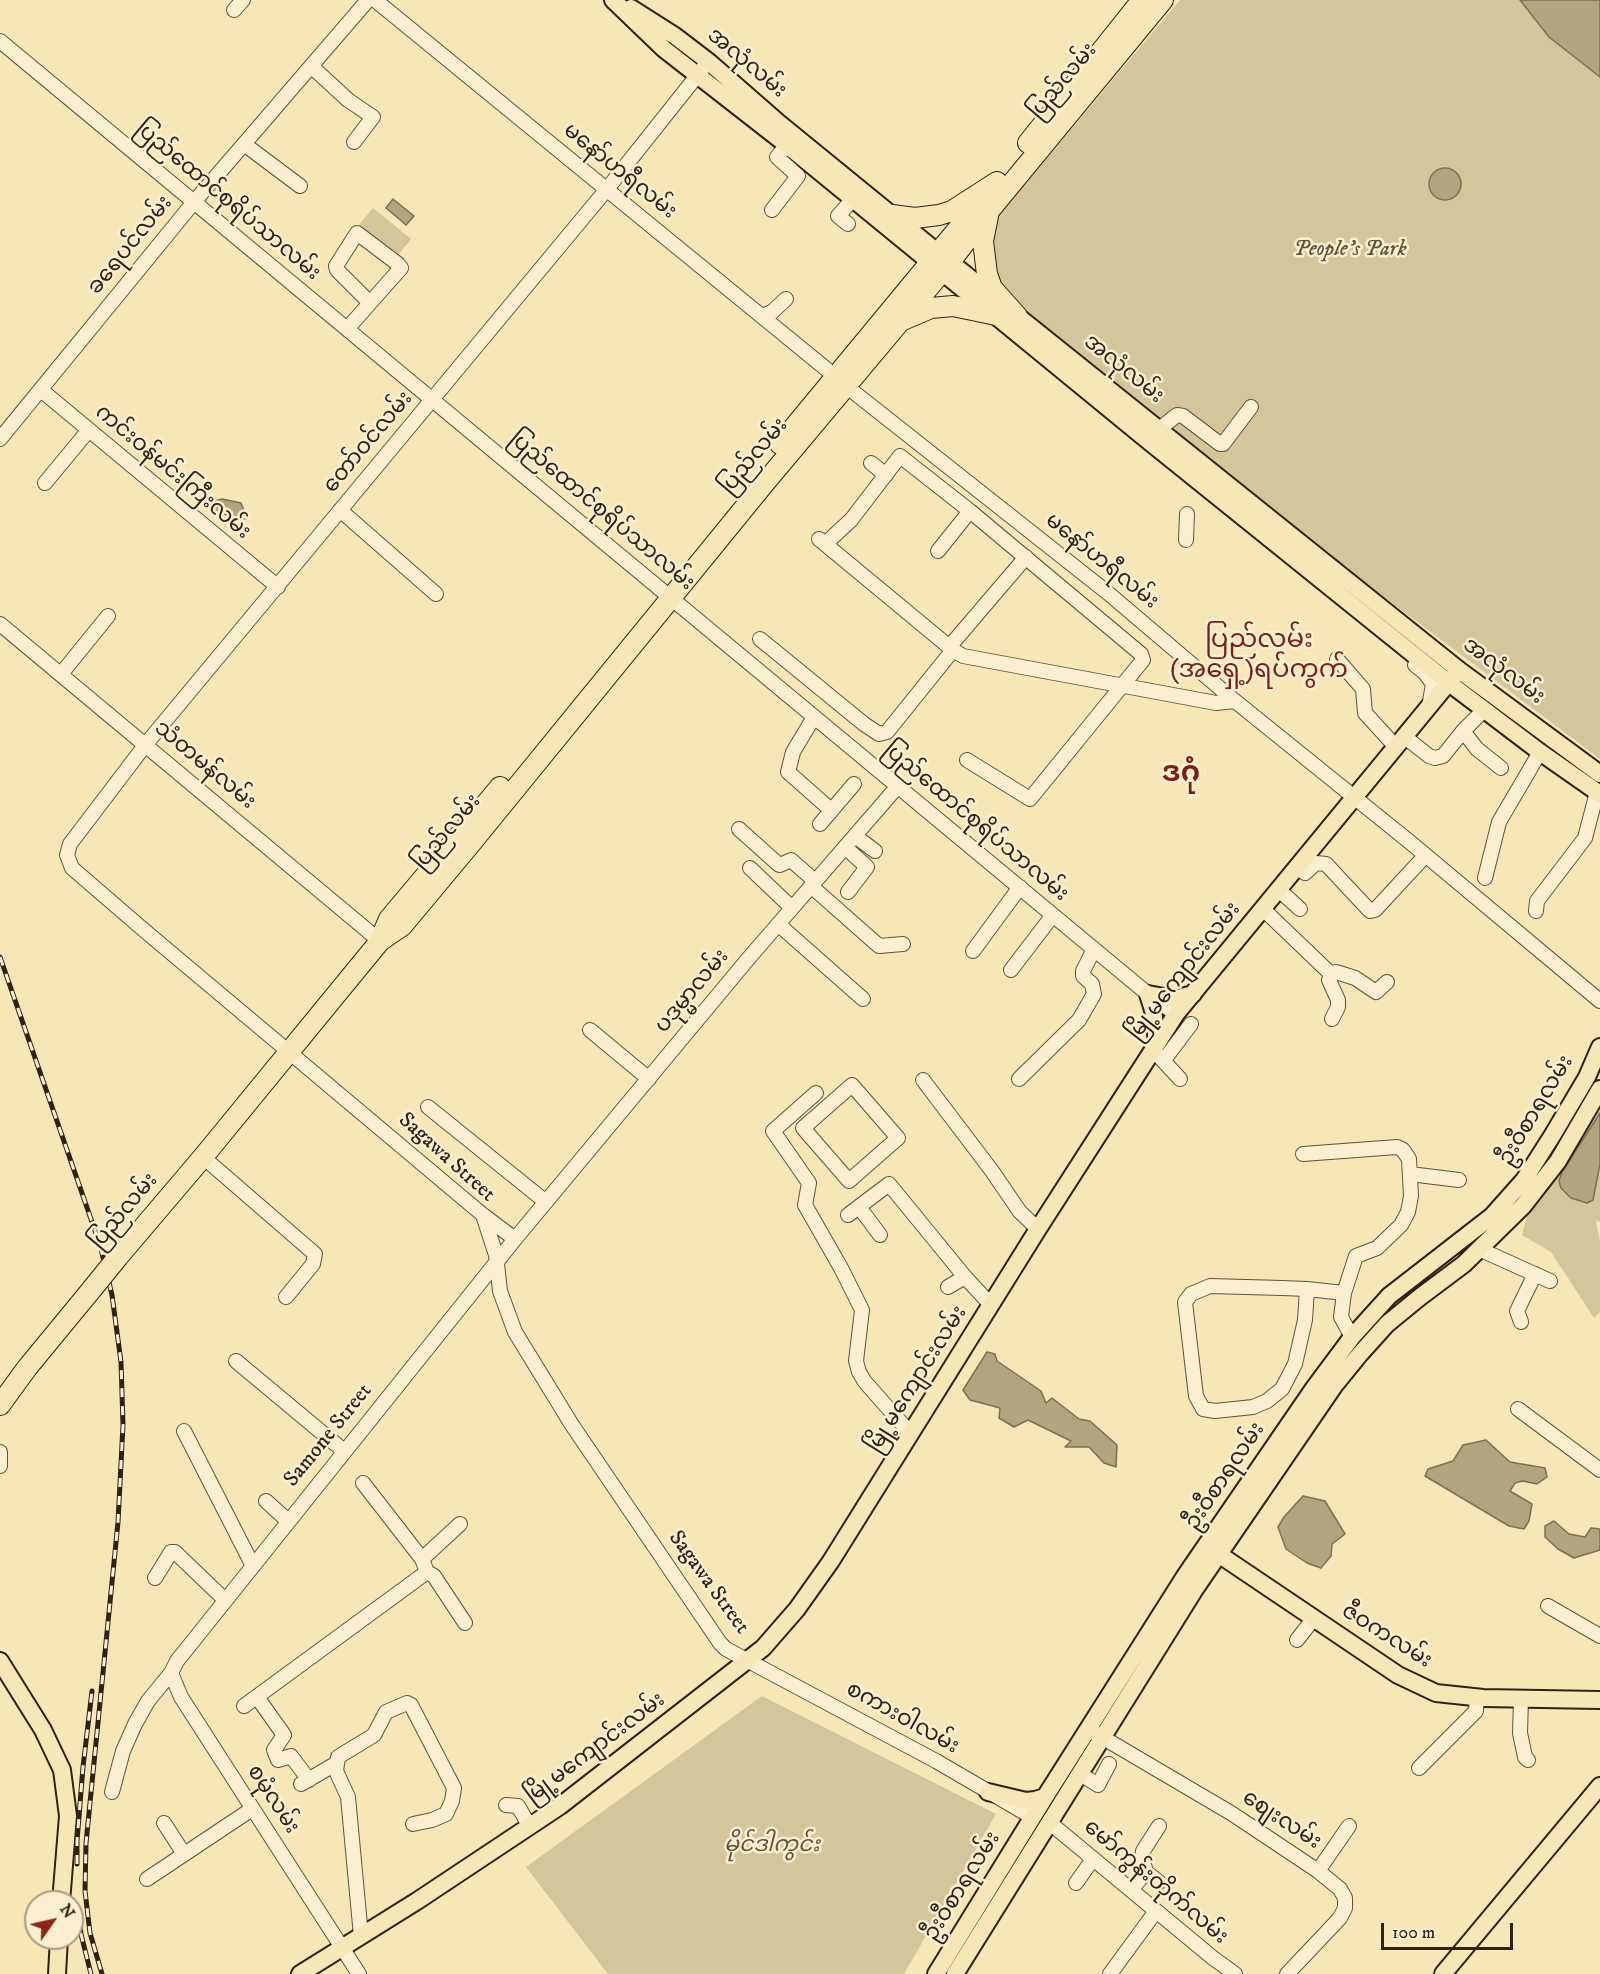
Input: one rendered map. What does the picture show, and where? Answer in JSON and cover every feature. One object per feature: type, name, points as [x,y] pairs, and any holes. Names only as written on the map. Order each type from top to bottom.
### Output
[{"type":"highway","name":"ပြည်လမ်း","points":[[841,381],[900,321],[997,182],[1142,0]]},
{"type":"highway","name":"ပြည်လမ်း","points":[[0,1406],[27,1368],[380,940],[389,919],[666,594],[940,262],[989,211],[1163,0]]},
{"type":"highway","points":[[892,215],[915,218],[952,211],[997,182]]},
{"type":"highway","points":[[989,211],[983,240],[987,274],[993,288],[1017,316]]},
{"type":"highway","points":[[900,321],[931,308],[953,306],[996,315]]},
{"type":"main road","name":"အလုံလမ်း","points":[[612,0],[664,49],[853,199],[1017,316],[1034,338],[1146,439],[1400,644],[1600,774]]},
{"type":"main road","name":"အလုံလမ်း","points":[[619,0],[675,36],[709,62],[780,124],[892,215],[996,315],[1034,338],[1158,430],[1454,677]]},
{"type":"main road","name":"မြို့မကျောင်းလမ်း","points":[[300,1974],[530,1827],[750,1660],[797,1610],[820,1578],[1038,1229],[1158,1050],[1176,1014],[1454,677]]},
{"type":"main road","points":[[1454,677],[1484,710],[1599,793]]},
{"type":"main road","points":[[1158,1050],[1153,1010],[1148,994],[1175,999],[1193,994]]},
{"type":"main road","name":"ဦးဝီစာရလမ်း","points":[[1212,1552],[1267,1486],[1334,1386],[1369,1344],[1388,1324],[1475,1253],[1523,1206],[1552,1136],[1587,1077],[1600,1047]]},
{"type":"main road","name":"ဦးဝီစာရလမ်း","points":[[940,1973],[1032,1817],[1096,1733],[1212,1552],[1253,1476],[1354,1334],[1389,1296],[1459,1243],[1535,1177],[1558,1161],[1600,1089]]},
{"type":"main road","points":[[1459,1243],[1475,1253]]},
{"type":"main road","points":[[1354,1334],[1369,1344]]},
{"type":"main road","points":[[1253,1476],[1267,1486]]},
{"type":"main road","name":"ဇီဝကလမ်း","points":[[1212,1552],[1398,1675],[1436,1693],[1521,1699],[1600,1700]]},
{"type":"main road","points":[[0,1661],[43,1730],[62,1770],[68,1816],[62,1890]]},
{"type":"main road","name":"ဦးဝီစာရလမ်း","points":[[955,1974],[1080,1774],[1096,1733]]},
{"type":"main road","points":[[988,1792],[1026,1801],[1045,1797]]},
{"type":"main road","points":[[1443,1974],[1598,1794]]},
{"type":"main road","points":[[57,1974],[58,1950]]},
{"type":"street","name":"ခရေပင်လမ်း","points":[[0,439],[194,202],[368,0]]},
{"type":"street","name":"မနော်ဟရီလမ်း","points":[[375,0],[841,381],[1108,593],[1235,701],[1600,1001]]},
{"type":"street","name":"ပြည်ထောင်စုရိပ်သာလမ်း","points":[[0,41],[1148,994],[1176,1014]]},
{"type":"street","name":"တော်ဝင်လမ်း","points":[[67,855],[70,844],[146,744],[607,189],[709,62]]},
{"type":"street","points":[[311,66],[348,100],[373,117],[354,142]]},
{"type":"street","points":[[244,144],[300,186]]},
{"type":"street","points":[[772,210],[798,176],[777,157],[786,145]]},
{"type":"street","points":[[848,224],[838,216],[853,199]]},
{"type":"street","points":[[347,329],[401,268],[357,233],[336,266],[337,270],[370,303]]},
{"type":"street","points":[[762,316],[772,312],[786,299]]},
{"type":"street","name":"ကင်းဝန်မင်းကြီးလမ်း","points":[[40,390],[278,587]]},
{"type":"street","points":[[1158,430],[1177,415],[1183,416],[1223,444],[1251,407]]},
{"type":"street","points":[[45,483],[88,431]]},
{"type":"street","points":[[967,760],[1030,799],[1123,686],[1143,660],[1143,656],[1026,557],[900,456],[850,520],[822,541],[951,648],[963,656],[1123,686],[1216,703],[1235,701]]},
{"type":"street","points":[[871,463],[886,475]]},
{"type":"street","points":[[340,510],[436,594]]},
{"type":"street","points":[[938,551],[970,511]]},
{"type":"street","points":[[1186,540],[1187,514]]},
{"type":"street","points":[[760,639],[864,724],[879,734],[888,732],[951,648],[1026,557]]},
{"type":"street","points":[[61,674],[108,616]]},
{"type":"street","name":"သံတမန်လမ်း","points":[[0,624],[380,940]]},
{"type":"street","points":[[1400,644],[1410,660],[1425,673],[1433,684],[1430,707]]},
{"type":"street","points":[[1337,659],[1363,690],[1365,713],[1401,742],[1429,756],[1435,758],[1443,756],[1484,710]]},
{"type":"street","points":[[814,717],[793,752],[789,772],[831,810]]},
{"type":"street","points":[[1463,731],[1477,749],[1501,768]]},
{"type":"street","points":[[1485,878],[1499,822],[1540,752]]},
{"type":"street","points":[[820,824],[854,784]]},
{"type":"street","name":"ပဒုမ္မာလမ်း","points":[[524,1228],[778,924],[898,786]]},
{"type":"street","points":[[1536,911],[1536,902],[1586,838],[1599,793]]},
{"type":"street","points":[[739,829],[778,864],[791,860],[879,946],[903,944]]},
{"type":"street","points":[[850,841],[875,851]]},
{"type":"street","points":[[848,892],[867,867],[850,841]]},
{"type":"street","name":"Sagawa Street","points":[[67,855],[72,868],[483,1215],[497,1260],[500,1291],[515,1332],[573,1425],[720,1643],[726,1649],[750,1660]]},
{"type":"street","points":[[1297,868],[1305,873],[1316,863],[1326,864],[1370,910],[1375,910],[1425,856]]},
{"type":"street","points":[[750,868],[792,908]]},
{"type":"street","points":[[973,951],[1020,887]]},
{"type":"street","points":[[1279,890],[1300,909]]},
{"type":"street","points":[[1263,909],[1332,975]]},
{"type":"street","points":[[1011,970],[1053,915]]},
{"type":"street","points":[[778,924],[863,999]]},
{"type":"street","points":[[1019,1079],[1079,1020],[1094,994],[1092,984],[1083,976],[1083,971],[1094,949]]},
{"type":"street","points":[[1332,1019],[1338,1007],[1338,1000],[1329,980],[1336,972],[1354,978],[1376,992],[1387,982]]},
{"type":"street","points":[[1180,1079],[1158,1050],[1191,1024]]},
{"type":"street","points":[[590,1030],[649,1078]]},
{"type":"street","points":[[923,1080],[1020,1212],[1038,1229]]},
{"type":"street","points":[[852,1085],[898,1138],[849,1181],[802,1128],[852,1085]]},
{"type":"street","points":[[816,1093],[773,1131],[809,1183],[805,1205],[862,1310],[856,1361],[859,1372],[865,1382],[911,1434]]},
{"type":"street","points":[[428,1107],[546,1202]]},
{"type":"street","points":[[1303,1154],[1396,1147],[1403,1150],[1409,1159],[1411,1196],[1408,1212],[1401,1225],[1377,1248],[1356,1256],[1344,1293],[1341,1317],[1354,1334]]},
{"type":"street","points":[[203,1157],[315,1254],[313,1264],[286,1297]]},
{"type":"street","points":[[1410,1174],[1459,1180]]},
{"type":"street","points":[[880,1235],[854,1211],[889,1184],[964,1277],[991,1305]]},
{"type":"street","points":[[483,1215],[514,1239]]},
{"type":"street","name":"Samone Street","points":[[112,1792],[123,1751],[135,1724],[148,1701],[171,1673],[177,1660],[524,1228]]},
{"type":"street","points":[[1475,1253],[1550,1281]]},
{"type":"street","points":[[1521,1322],[1517,1311],[1535,1274]]},
{"type":"street","points":[[948,1287],[964,1277]]},
{"type":"street","points":[[1307,1290],[1305,1320],[1294,1364],[1282,1389],[1267,1401],[1253,1407],[1215,1411],[1203,1408],[1196,1396],[1185,1302],[1191,1294],[1210,1286],[1307,1290],[1344,1293]]},
{"type":"street","points":[[236,1361],[344,1451]]},
{"type":"street","points":[[1518,1409],[1600,1470]]},
{"type":"street","points":[[184,1431],[253,1566]]},
{"type":"street","points":[[0,1452],[0,1466]]},
{"type":"street","points":[[363,1483],[424,1566],[434,1576],[465,1623]]},
{"type":"street","points":[[266,1502],[288,1521]]},
{"type":"street","points":[[244,1706],[424,1566],[460,1524]]},
{"type":"street","points":[[155,1578],[171,1552],[175,1552],[225,1600]]},
{"type":"street","points":[[1548,1606],[1600,1636]]},
{"type":"street","points":[[1297,1640],[1314,1618]]},
{"type":"street","name":"စကားဝါလမ်း","points":[[750,1660],[936,1761],[1032,1817]]},
{"type":"street","name":"စမုံလမ်း","points":[[171,1673],[181,1697],[359,1974]]},
{"type":"street","points":[[257,1697],[283,1733],[274,1751],[278,1760],[291,1755],[305,1782],[337,1763]]},
{"type":"street","points":[[1419,1768],[1476,1711],[1477,1697]]},
{"type":"street","points":[[1521,1699],[1520,1733],[1525,1757],[1528,1760]]},
{"type":"street","points":[[361,1936],[348,1797],[336,1771],[338,1757],[374,1735],[386,1712],[409,1704],[454,1788],[452,1801],[446,1814],[413,1824]]},
{"type":"street","name":"စျေးလမ်း","points":[[1096,1733],[1212,1801],[1318,1871],[1340,1889],[1345,1898],[1345,1908],[1334,1926],[1287,1974]]},
{"type":"street","points":[[1080,1774],[1098,1785],[1109,1764]]},
{"type":"street","points":[[506,1805],[518,1806],[530,1827]]},
{"type":"street","points":[[147,1879],[252,1809]]},
{"type":"street","points":[[164,1823],[184,1854]]},
{"type":"street","name":"မော်ကွန်းတိုက်လမ်း","points":[[1050,1823],[1234,1974]]},
{"type":"street","points":[[1159,1826],[1143,1851],[1142,1857],[1146,1872],[1159,1882]]},
{"type":"street","points":[[1318,1871],[1349,1826]]},
{"type":"street","points":[[1076,1883],[1093,1858]]},
{"type":"street","points":[[1131,1890],[1146,1872]]},
{"type":"street","points":[[1110,1974],[1156,1911]]},
{"type":"green space","name":"People's Park","points":[[1180,0],[1600,0],[1600,759],[1348,570],[997,287],[988,249],[1000,214]]},
{"type":"green space","points":[[373,208],[411,239],[396,258],[358,226]]},
{"type":"green space","points":[[1600,1104],[1600,1222],[1596,1220],[1600,1243],[1600,1312],[1594,1318],[1551,1252],[1522,1235],[1531,1201]]},
{"type":"green space","name":"မိုင်ဒါကွင်း","points":[[762,1696],[996,1814],[904,1974],[608,1974],[526,1867]]},
{"type":"shaded area","points":[[1520,0],[1600,0],[1600,77],[1549,37]]},
{"type":"shaded area","points":[[1445,168],[1457,172],[1461,184],[1457,196],[1445,200],[1433,196],[1429,184],[1433,172]]},
{"type":"shaded area","points":[[393,199],[414,216],[406,225],[386,208]]},
{"type":"shaded area","points":[[222,499],[241,503],[247,518],[236,521],[225,514],[218,514],[205,504]]},
{"type":"shaded area","points":[[1600,1113],[1600,1164],[1593,1200],[1587,1203],[1571,1198],[1561,1188],[1559,1181],[1562,1172]]},
{"type":"shaded area","points":[[987,1352],[995,1354],[997,1361],[1041,1391],[1046,1403],[1052,1398],[1079,1419],[1090,1421],[1117,1445],[1116,1467],[1104,1463],[1089,1447],[1065,1447],[1071,1441],[1028,1420],[1014,1427],[999,1418],[1000,1408],[970,1400],[963,1390]]},
{"type":"shaded area","points":[[1486,1440],[1510,1462],[1545,1468],[1547,1477],[1537,1484],[1523,1481],[1515,1483],[1510,1491],[1532,1504],[1529,1521],[1524,1529],[1509,1526],[1425,1476],[1428,1469],[1453,1461],[1463,1445]]},
{"type":"shaded area","points":[[1303,1496],[1325,1501],[1345,1534],[1332,1544],[1331,1556],[1321,1568],[1307,1563],[1286,1549],[1278,1527]]},
{"type":"shaded area","points":[[1554,1521],[1569,1534],[1585,1537],[1591,1528],[1600,1529],[1600,1550],[1574,1558],[1558,1549],[1545,1537],[1545,1526]]},
{"type":"railway","points":[[0,957],[100,1245],[112,1295],[121,1362],[123,1425],[118,1522],[86,1843],[85,1891],[90,1933],[102,1974]]},
{"type":"railway","points":[[77,1864],[83,1767],[92,1691]]},
{"type":"railway","points":[[84,1946],[91,1974]]},
{"type":"district","name":"ပြည်လမ်း (အရှေ့)ရပ်ကွက်","points":[[1259,657]]},
{"type":"district","name":"ဒဂုံ","points":[[1181,775]]}]
